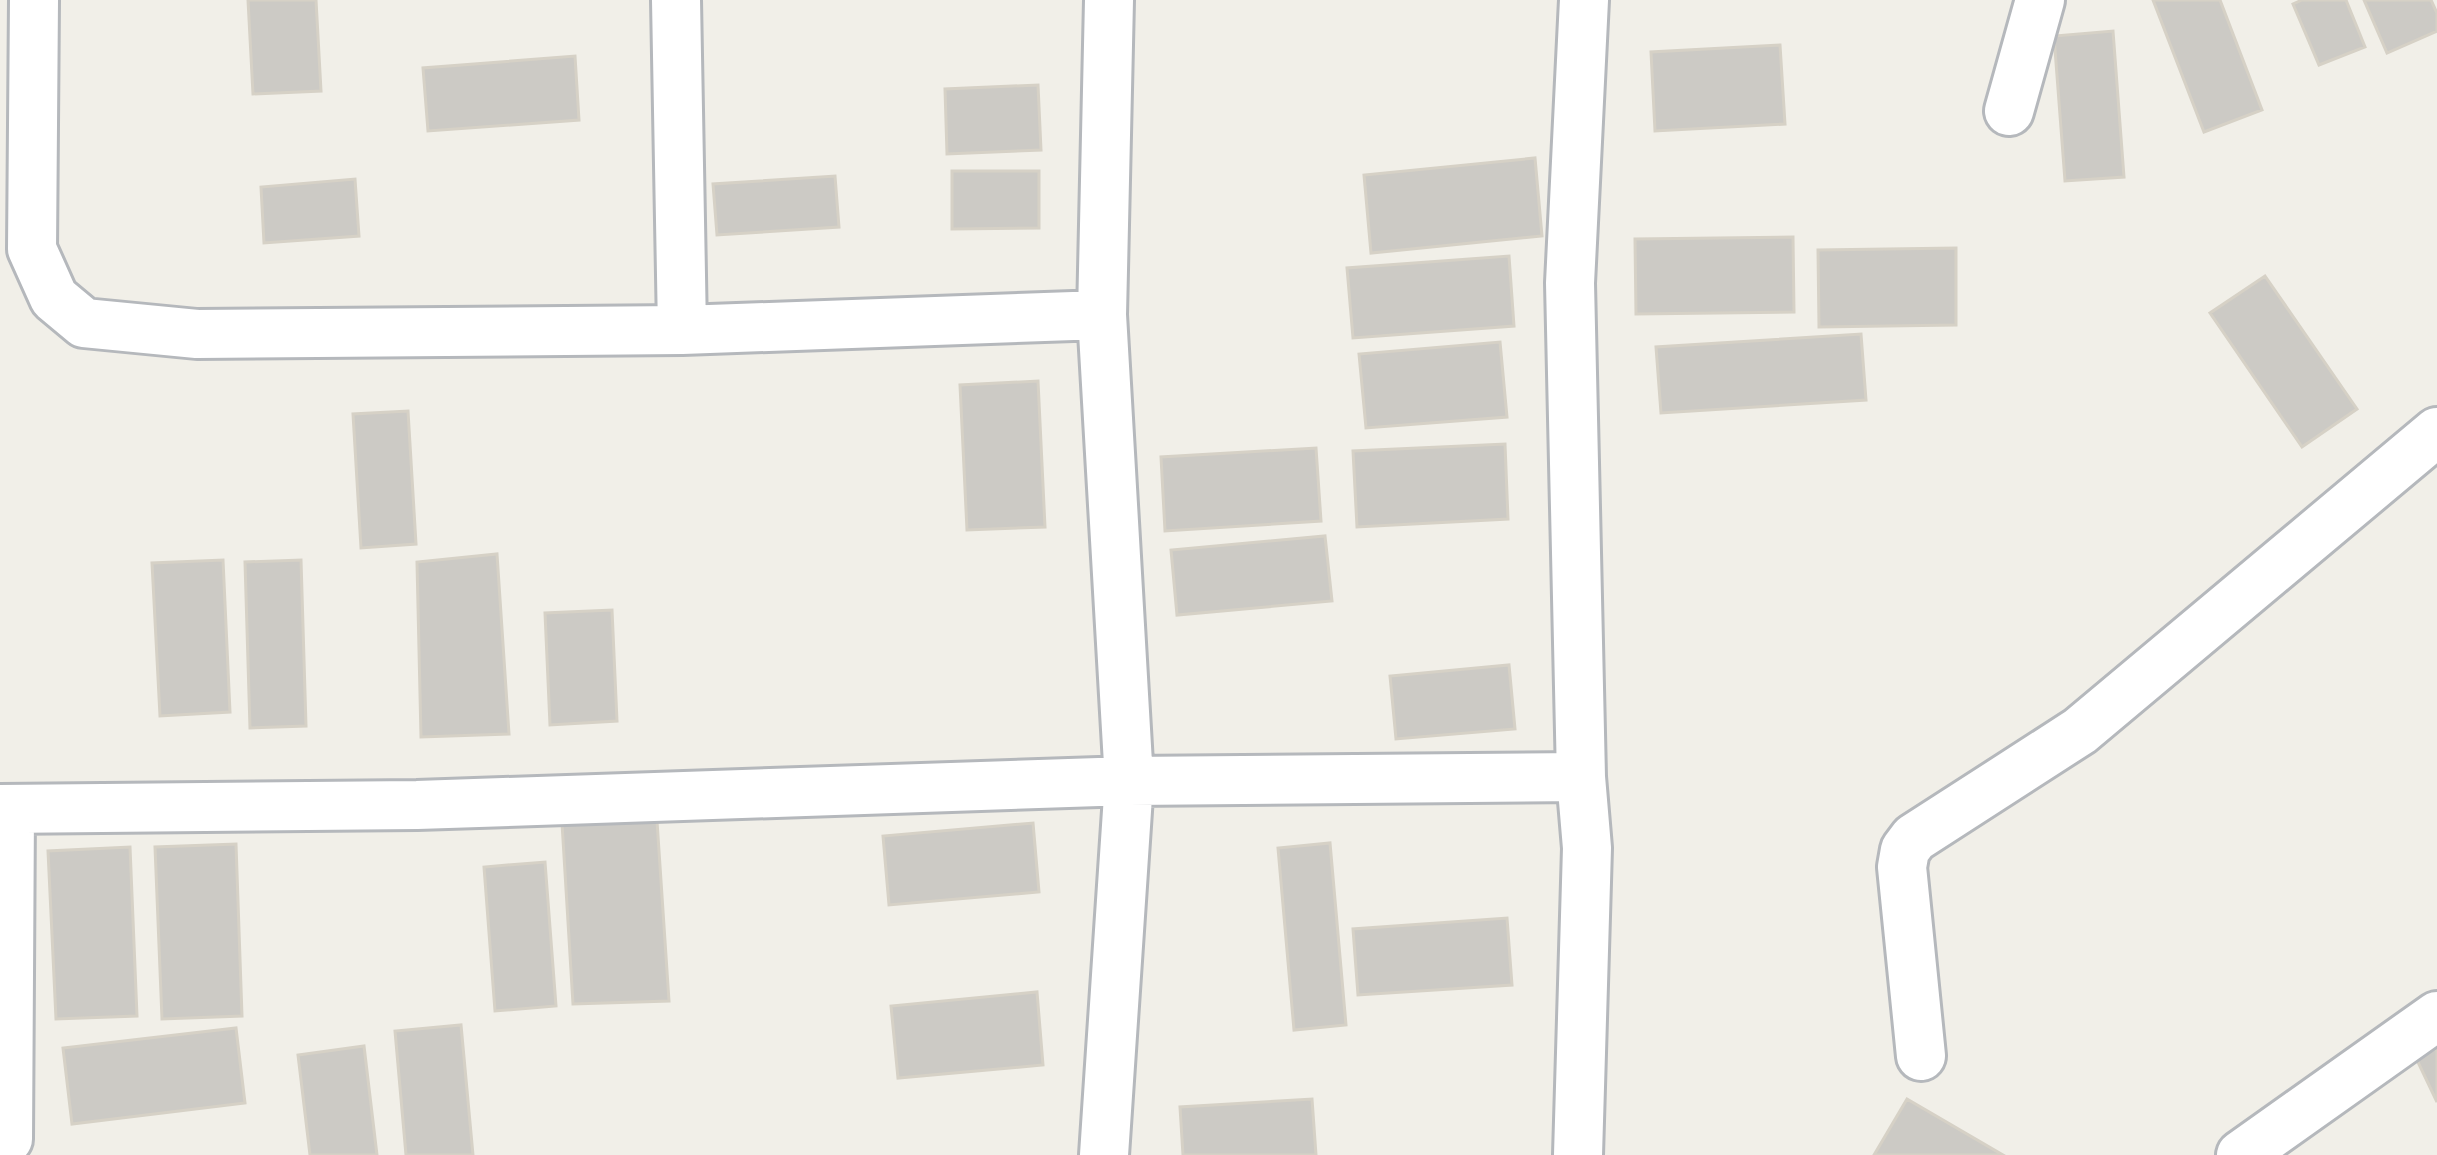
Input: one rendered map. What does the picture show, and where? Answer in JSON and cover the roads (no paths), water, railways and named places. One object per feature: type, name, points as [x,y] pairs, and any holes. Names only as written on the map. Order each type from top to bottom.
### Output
[{"type":"street","points":[[34,0],[32,249],[54,298],[83,322],[197,334],[682,330],[1102,315]]},
{"type":"street","points":[[676,0],[682,330]]},
{"type":"street","points":[[1104,1155],[1130,781],[1102,315],[1109,0]]},
{"type":"street","points":[[1578,1155],[1587,848],[1581,776],[1570,283],[1584,0]]},
{"type":"street","points":[[2009,111],[2040,0]]},
{"type":"street","points":[[1921,1056],[1902,867],[1905,850],[1914,838],[2080,731],[2437,432]]},
{"type":"street","points":[[8,1138],[5,809],[417,805],[1130,781],[1581,776]]},
{"type":"street","points":[[2241,1155],[2437,1016]]}]
